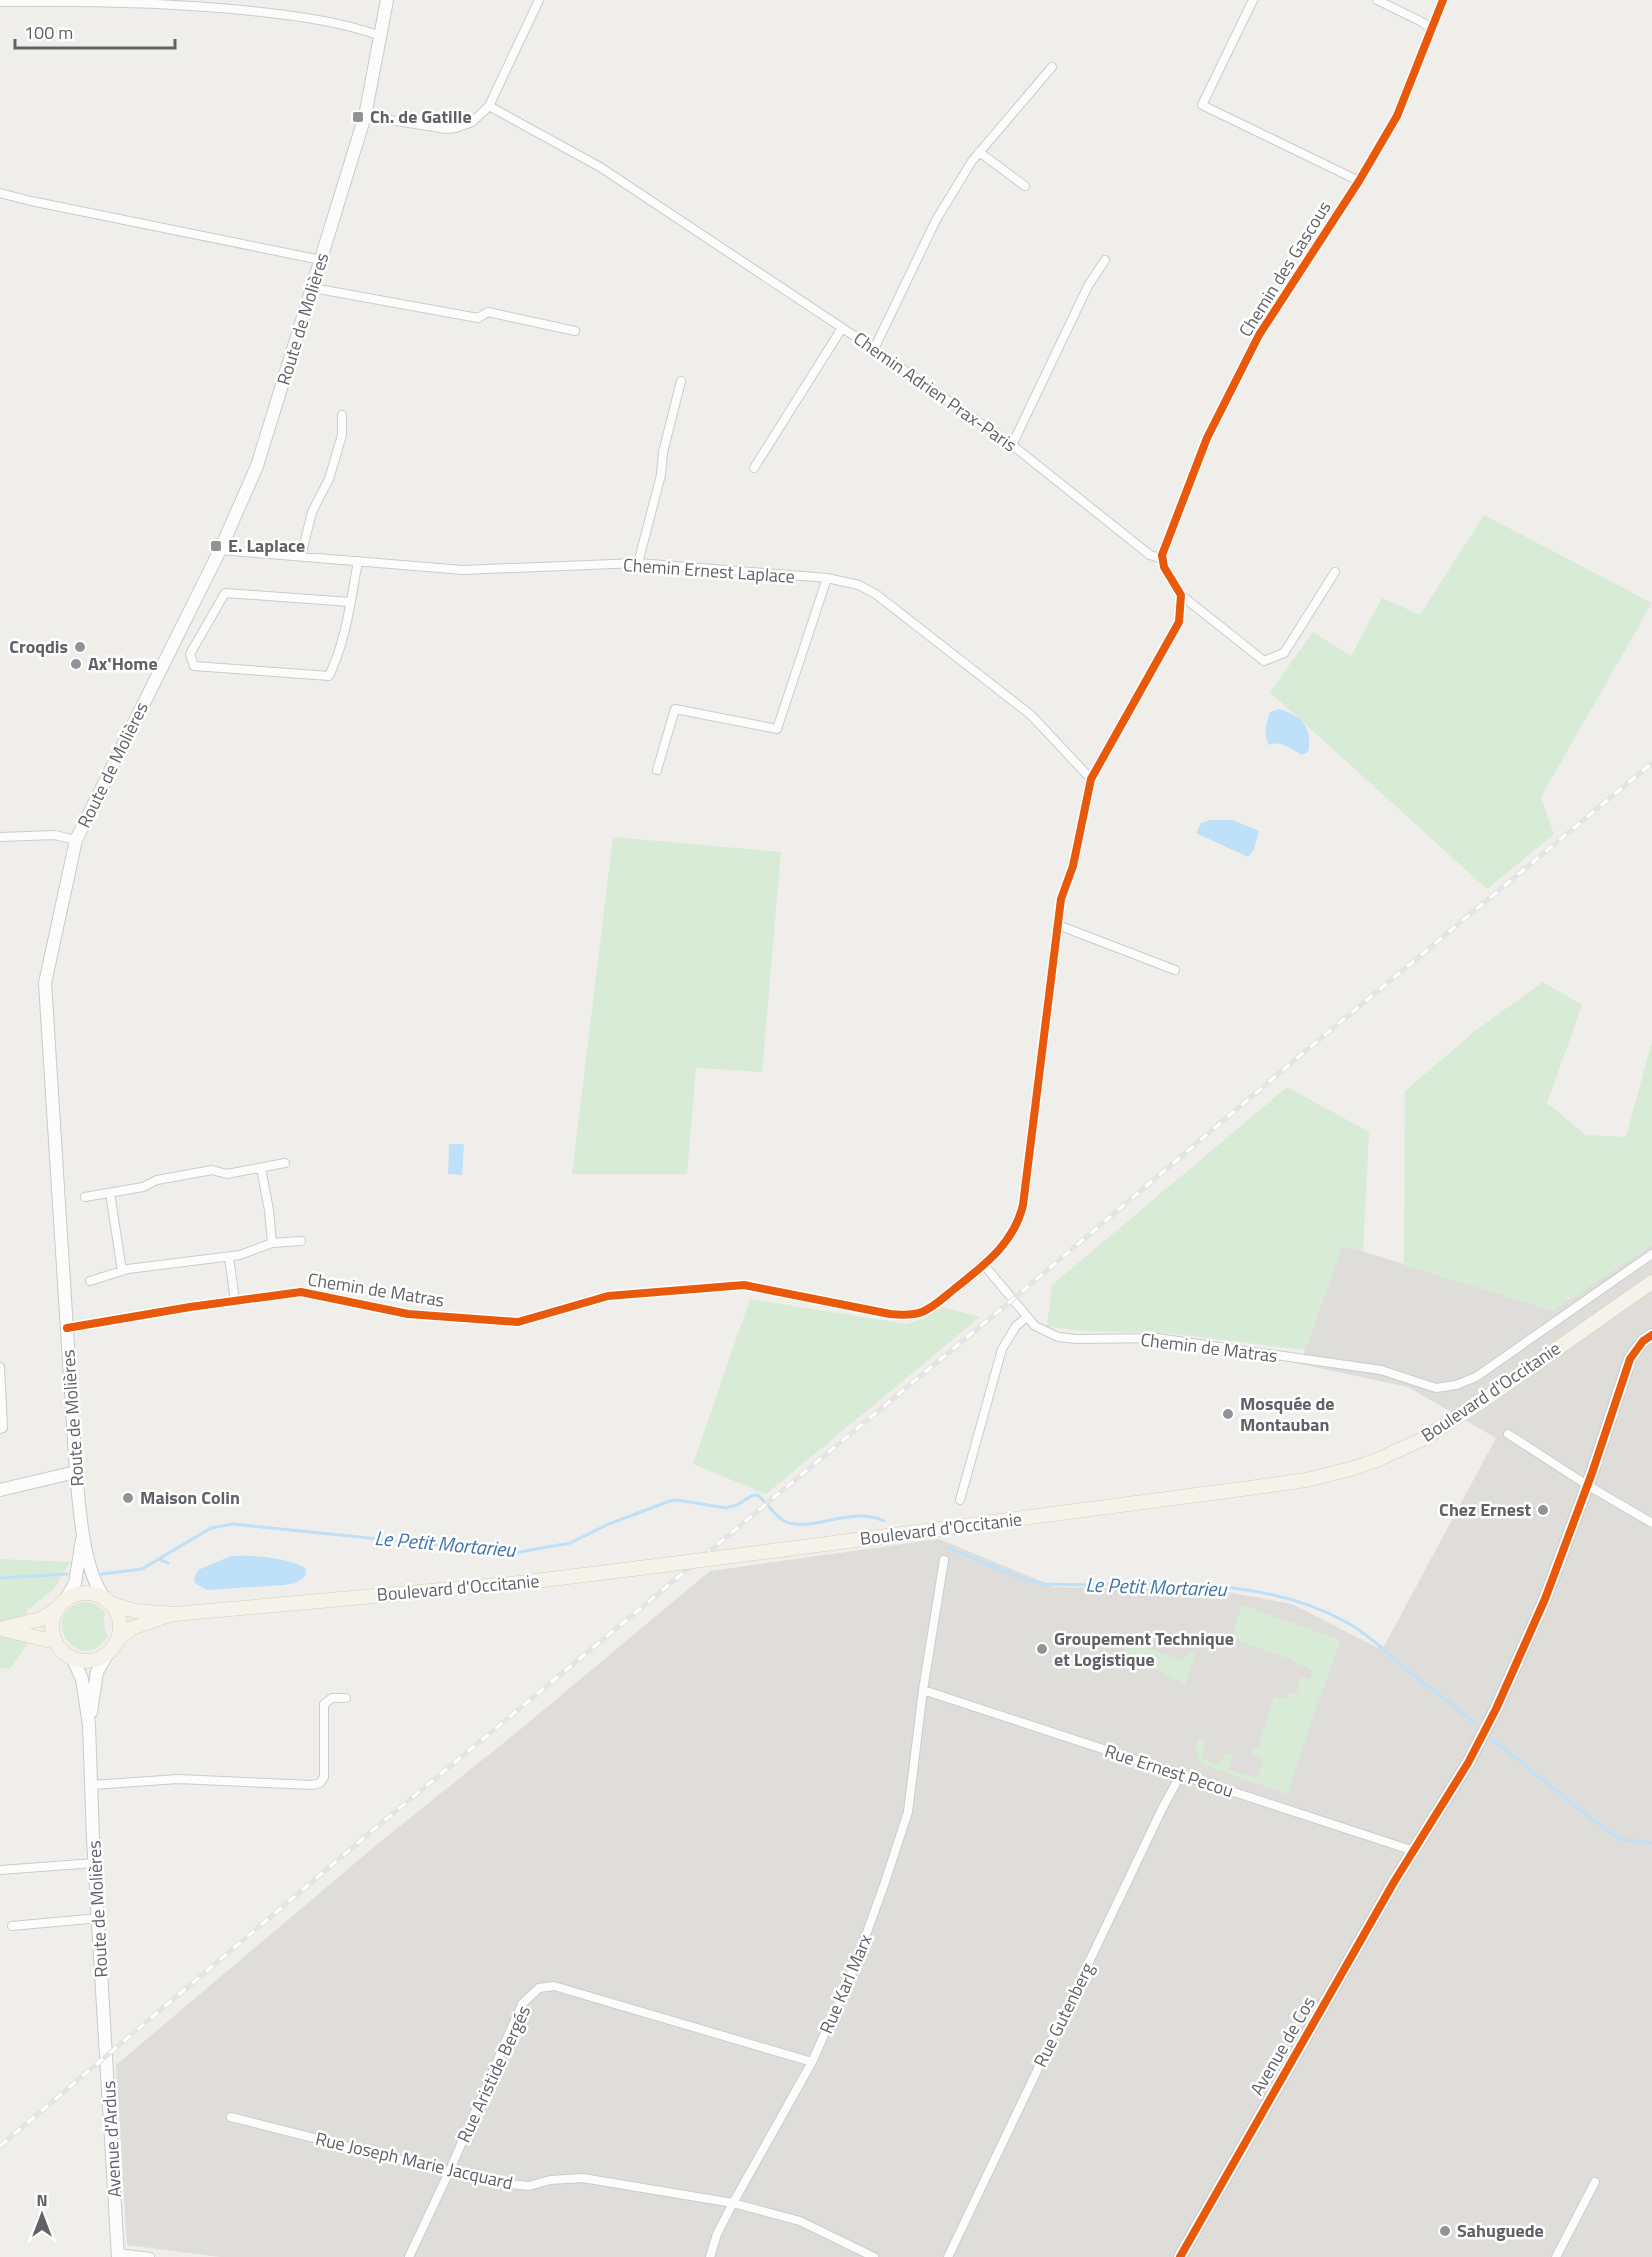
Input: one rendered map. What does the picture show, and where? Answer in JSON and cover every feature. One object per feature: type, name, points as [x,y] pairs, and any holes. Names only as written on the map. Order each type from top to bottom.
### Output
[{"type":"main road","name":"Route de Molières","points":[[108,1601],[94,1581],[82,1533],[76,1472],[45,983],[76,840],[220,550],[257,466],[365,116],[387,0]]},
{"type":"main road","name":"Boulevard d'Occitanie","points":[[108,1601],[128,1610],[175,1614],[519,1583],[1306,1480],[1354,1468],[1400,1450],[1444,1426],[1652,1282]]},
{"type":"main road","name":"Avenue de Cos","points":[[1180,2257],[1388,1892],[1468,1763],[1496,1709],[1545,1599],[1630,1359],[1643,1341],[1652,1335]]},
{"type":"main road","points":[[0,1491],[76,1472]]},
{"type":"main road","name":"Route de Molières","points":[[61,1605],[75,1583],[82,1533]]},
{"type":"main road","points":[[0,1629],[41,1619],[76,1594],[98,1595],[108,1601],[119,1617],[120,1632],[108,1653],[94,1660],[66,1654],[54,1636],[53,1621],[61,1605]]},
{"type":"main road","name":"Boulevard d'Occitanie","points":[[117,1640],[132,1628],[175,1614]]},
{"type":"main road","points":[[0,1629],[56,1642]]},
{"type":"main road","name":"Route de Molières","points":[[89,1725],[97,1672],[108,1653]]},
{"type":"main road","name":"Route de Molières","points":[[72,1657],[82,1679],[89,1725],[104,2021]]},
{"type":"main road","name":"Avenue d'Ardus","points":[[104,2021],[118,2255]]},
{"type":"street","points":[[365,116],[437,128],[456,128],[472,122],[489,106],[539,0]]},
{"type":"street","points":[[1252,0],[1202,105],[1359,181]]},
{"type":"street","points":[[1377,0],[1432,29]]},
{"type":"street","name":"Chemin des Gascous","points":[[1163,559],[1162,555],[1208,438],[1259,335],[1359,181],[1397,116],[1443,0]]},
{"type":"street","points":[[0,2],[50,1],[184,5],[290,15],[359,29],[381,36]]},
{"type":"street","points":[[874,349],[936,220],[980,152],[1052,67]]},
{"type":"street","name":"Chemin Adrien Prax-Paris","points":[[489,106],[600,167],[874,349],[1012,445],[1150,555],[1163,559]]},
{"type":"street","points":[[980,152],[1025,186]]},
{"type":"street","points":[[0,193],[321,260]]},
{"type":"street","points":[[1012,445],[1088,286],[1105,260]]},
{"type":"street","points":[[313,288],[478,318],[488,312],[575,331]]},
{"type":"street","points":[[754,468],[842,328]]},
{"type":"street","points":[[638,563],[661,476],[663,452],[681,381]]},
{"type":"street","points":[[301,556],[312,512],[329,479],[342,435],[342,415]]},
{"type":"street","name":"Chemin Ernest Laplace","points":[[220,550],[463,570],[638,563],[827,578],[859,585],[877,595],[1031,714],[1091,779]]},
{"type":"street","points":[[1163,559],[1164,567],[1181,595],[1264,661],[1284,653],[1335,572]]},
{"type":"street","points":[[350,602],[225,594],[190,654],[194,666],[329,676],[337,660],[350,602],[358,561]]},
{"type":"street","points":[[657,770],[675,709],[777,729],[827,578]]},
{"type":"street","points":[[984,1265],[1010,1237],[1019,1221],[1023,1205],[1061,899],[1073,866],[1091,779],[1179,622],[1181,595]]},
{"type":"street","points":[[0,837],[55,835],[76,840]]},
{"type":"street","points":[[1058,925],[1175,970]]},
{"type":"street","points":[[85,1197],[143,1187],[157,1180],[212,1170],[227,1174],[285,1163]]},
{"type":"street","points":[[261,1168],[269,1210],[272,1244]]},
{"type":"street","points":[[110,1193],[122,1271]]},
{"type":"street","points":[[90,1281],[122,1271],[229,1257],[272,1244],[301,1241]]},
{"type":"street","name":"Chemin de Matras","points":[[67,1328],[301,1292],[408,1314],[518,1322],[608,1296],[744,1286],[902,1315],[914,1314],[932,1307],[984,1265],[1026,1318],[1035,1326],[1058,1337],[1077,1339],[1157,1338],[1381,1370],[1436,1388],[1456,1385],[1476,1377],[1652,1254]]},
{"type":"street","points":[[229,1257],[235,1301]]},
{"type":"street","points":[[960,1500],[1002,1349],[1016,1326],[1026,1318]]},
{"type":"street","points":[[0,1367],[3,1428],[0,1429]]},
{"type":"street","points":[[1508,1434],[1587,1485],[1652,1523]]},
{"type":"street","name":"Rue Karl Marx","points":[[710,2257],[717,2234],[733,2203],[812,2062],[854,1968],[880,1899],[908,1812],[923,1690],[944,1560]]},
{"type":"street","name":"Rue Ernest Pecou","points":[[923,1690],[1414,1851]]},
{"type":"street","points":[[92,1785],[178,1779],[312,1785],[320,1783],[324,1777],[324,1704],[332,1698],[346,1698]]},
{"type":"street","name":"Rue Gutenberg","points":[[948,2257],[1158,1817],[1181,1774]]},
{"type":"street","points":[[0,1870],[95,1863]]},
{"type":"street","points":[[12,1926],[99,1918]]},
{"type":"street","name":"Rue Aristide Bergés","points":[[409,2257],[449,2172],[522,2004],[539,1988],[554,1986],[812,2062]]},
{"type":"street","name":"Rue Joseph Marie Jacquard","points":[[231,2117],[449,2172],[502,2183],[529,2186],[550,2180],[583,2178],[733,2203],[800,2221],[874,2257]]},
{"type":"street","points":[[1556,2257],[1595,2182]]},
{"type":"street","points":[[118,2255],[150,2257]]},
{"type":"shaded area","points":[[1342,1245],[1553,1310],[1652,1245],[1652,2257],[220,2257],[127,2245],[116,2065],[380,1842],[522,1728],[710,1571],[939,1539],[1055,1587],[1217,1590],[1292,1604],[1382,1650],[1496,1438],[1408,1387],[1300,1364]]},
{"type":"green space","points":[[1484,515],[1652,603],[1541,797],[1554,834],[1487,889],[1270,692],[1313,632],[1351,656],[1382,598],[1420,615]]},
{"type":"green space","points":[[613,837],[781,852],[762,1072],[696,1068],[687,1174],[572,1174]]},
{"type":"green space","points":[[1543,982],[1582,1005],[1547,1103],[1586,1135],[1626,1137],[1652,1041],[1652,1245],[1553,1311],[1404,1265],[1405,1091],[1475,1031]]},
{"type":"green space","points":[[1287,1087],[1369,1132],[1363,1252],[1342,1246],[1305,1350],[1167,1333],[1087,1331],[1047,1327],[1052,1285]]},
{"type":"green space","points":[[750,1299],[907,1324],[923,1319],[942,1307],[980,1317],[766,1494],[693,1464]]},
{"type":"green space","points":[[0,1559],[70,1562],[54,1589],[27,1610],[27,1644],[10,1669],[0,1668]]},
{"type":"green space","points":[[83,1602],[96,1604],[105,1612],[104,1624],[108,1636],[97,1648],[86,1651],[75,1648],[67,1640],[62,1630],[62,1619],[69,1609]]},
{"type":"green space","points":[[1242,1605],[1340,1640],[1287,1794],[1201,1764],[1195,1749],[1198,1738],[1206,1741],[1201,1758],[1212,1764],[1221,1764],[1225,1752],[1233,1754],[1228,1769],[1257,1778],[1264,1759],[1252,1754],[1255,1748],[1258,1748],[1274,1698],[1286,1699],[1289,1692],[1296,1694],[1301,1678],[1310,1679],[1313,1670],[1232,1638]]},
{"type":"green space","points":[[1129,1642],[1184,1661],[1188,1652],[1195,1654],[1185,1685],[1124,1650]]},
{"type":"water","points":[[1279,709],[1294,715],[1304,724],[1309,736],[1308,752],[1302,755],[1282,744],[1269,745],[1266,733],[1267,720],[1270,712]]},
{"type":"water","points":[[1211,820],[1233,820],[1259,831],[1254,849],[1248,857],[1196,833],[1201,823]]},
{"type":"water","points":[[449,1144],[464,1144],[462,1175],[448,1174]]},
{"type":"water","points":[[231,1556],[259,1556],[289,1561],[305,1568],[306,1575],[296,1583],[284,1585],[207,1590],[196,1584],[194,1579],[198,1570]]},
{"type":"waterway","name":"Le Petit Mortarieu","points":[[102,1574],[142,1569],[211,1528],[233,1524],[514,1553],[570,1543],[609,1524],[677,1500],[726,1508],[757,1495],[780,1518],[795,1524],[858,1516],[884,1521]]},
{"type":"waterway","name":"Le Petit Mortarieu","points":[[948,1548],[1021,1578],[1043,1584],[1198,1585],[1274,1595],[1311,1606],[1360,1631],[1475,1723]]},
{"type":"waterway","name":"Le Petit Mortarieu","points":[[158,1559],[168,1563]]},
{"type":"waterway","name":"Le Petit Mortarieu","points":[[0,1578],[67,1574]]},
{"type":"waterway","name":"Le Petit Mortarieu","points":[[1492,1739],[1619,1839],[1652,1843]]},
{"type":"railway","points":[[0,2146],[366,1836],[1012,1300],[1296,1059],[1652,763]]},
{"type":"cycle path","points":[[67,1328],[190,1307],[301,1292],[408,1314],[518,1322],[608,1296],[744,1285],[890,1314],[910,1315],[922,1312],[934,1305],[986,1263],[1005,1243],[1019,1219],[1023,1205],[1061,899],[1073,866],[1091,779],[1179,622],[1181,595],[1164,567],[1162,555],[1207,438],[1259,335],[1359,181],[1397,116],[1443,0]]},
{"type":"cycle path","points":[[1180,2257],[1394,1882],[1468,1763],[1496,1709],[1545,1599],[1592,1473],[1630,1359],[1643,1341],[1652,1335]]},
{"type":"place","name":"Ch. de Gatille","points":[[358,117]]},
{"type":"place","name":"E. Laplace","points":[[216,546]]},
{"type":"place","name":"Croqdis","points":[[80,647]]},
{"type":"place","name":"Ax'Home","points":[[76,664]]},
{"type":"place","name":"Mosquée de Montauban","points":[[1228,1414]]},
{"type":"place","name":"Maison Colin","points":[[128,1498]]},
{"type":"place","name":"Chez Ernest","points":[[1543,1510]]},
{"type":"place","name":"Groupement Technique et Logistique","points":[[1042,1649]]},
{"type":"place","name":"Sahuguede","points":[[1445,2231]]}]
